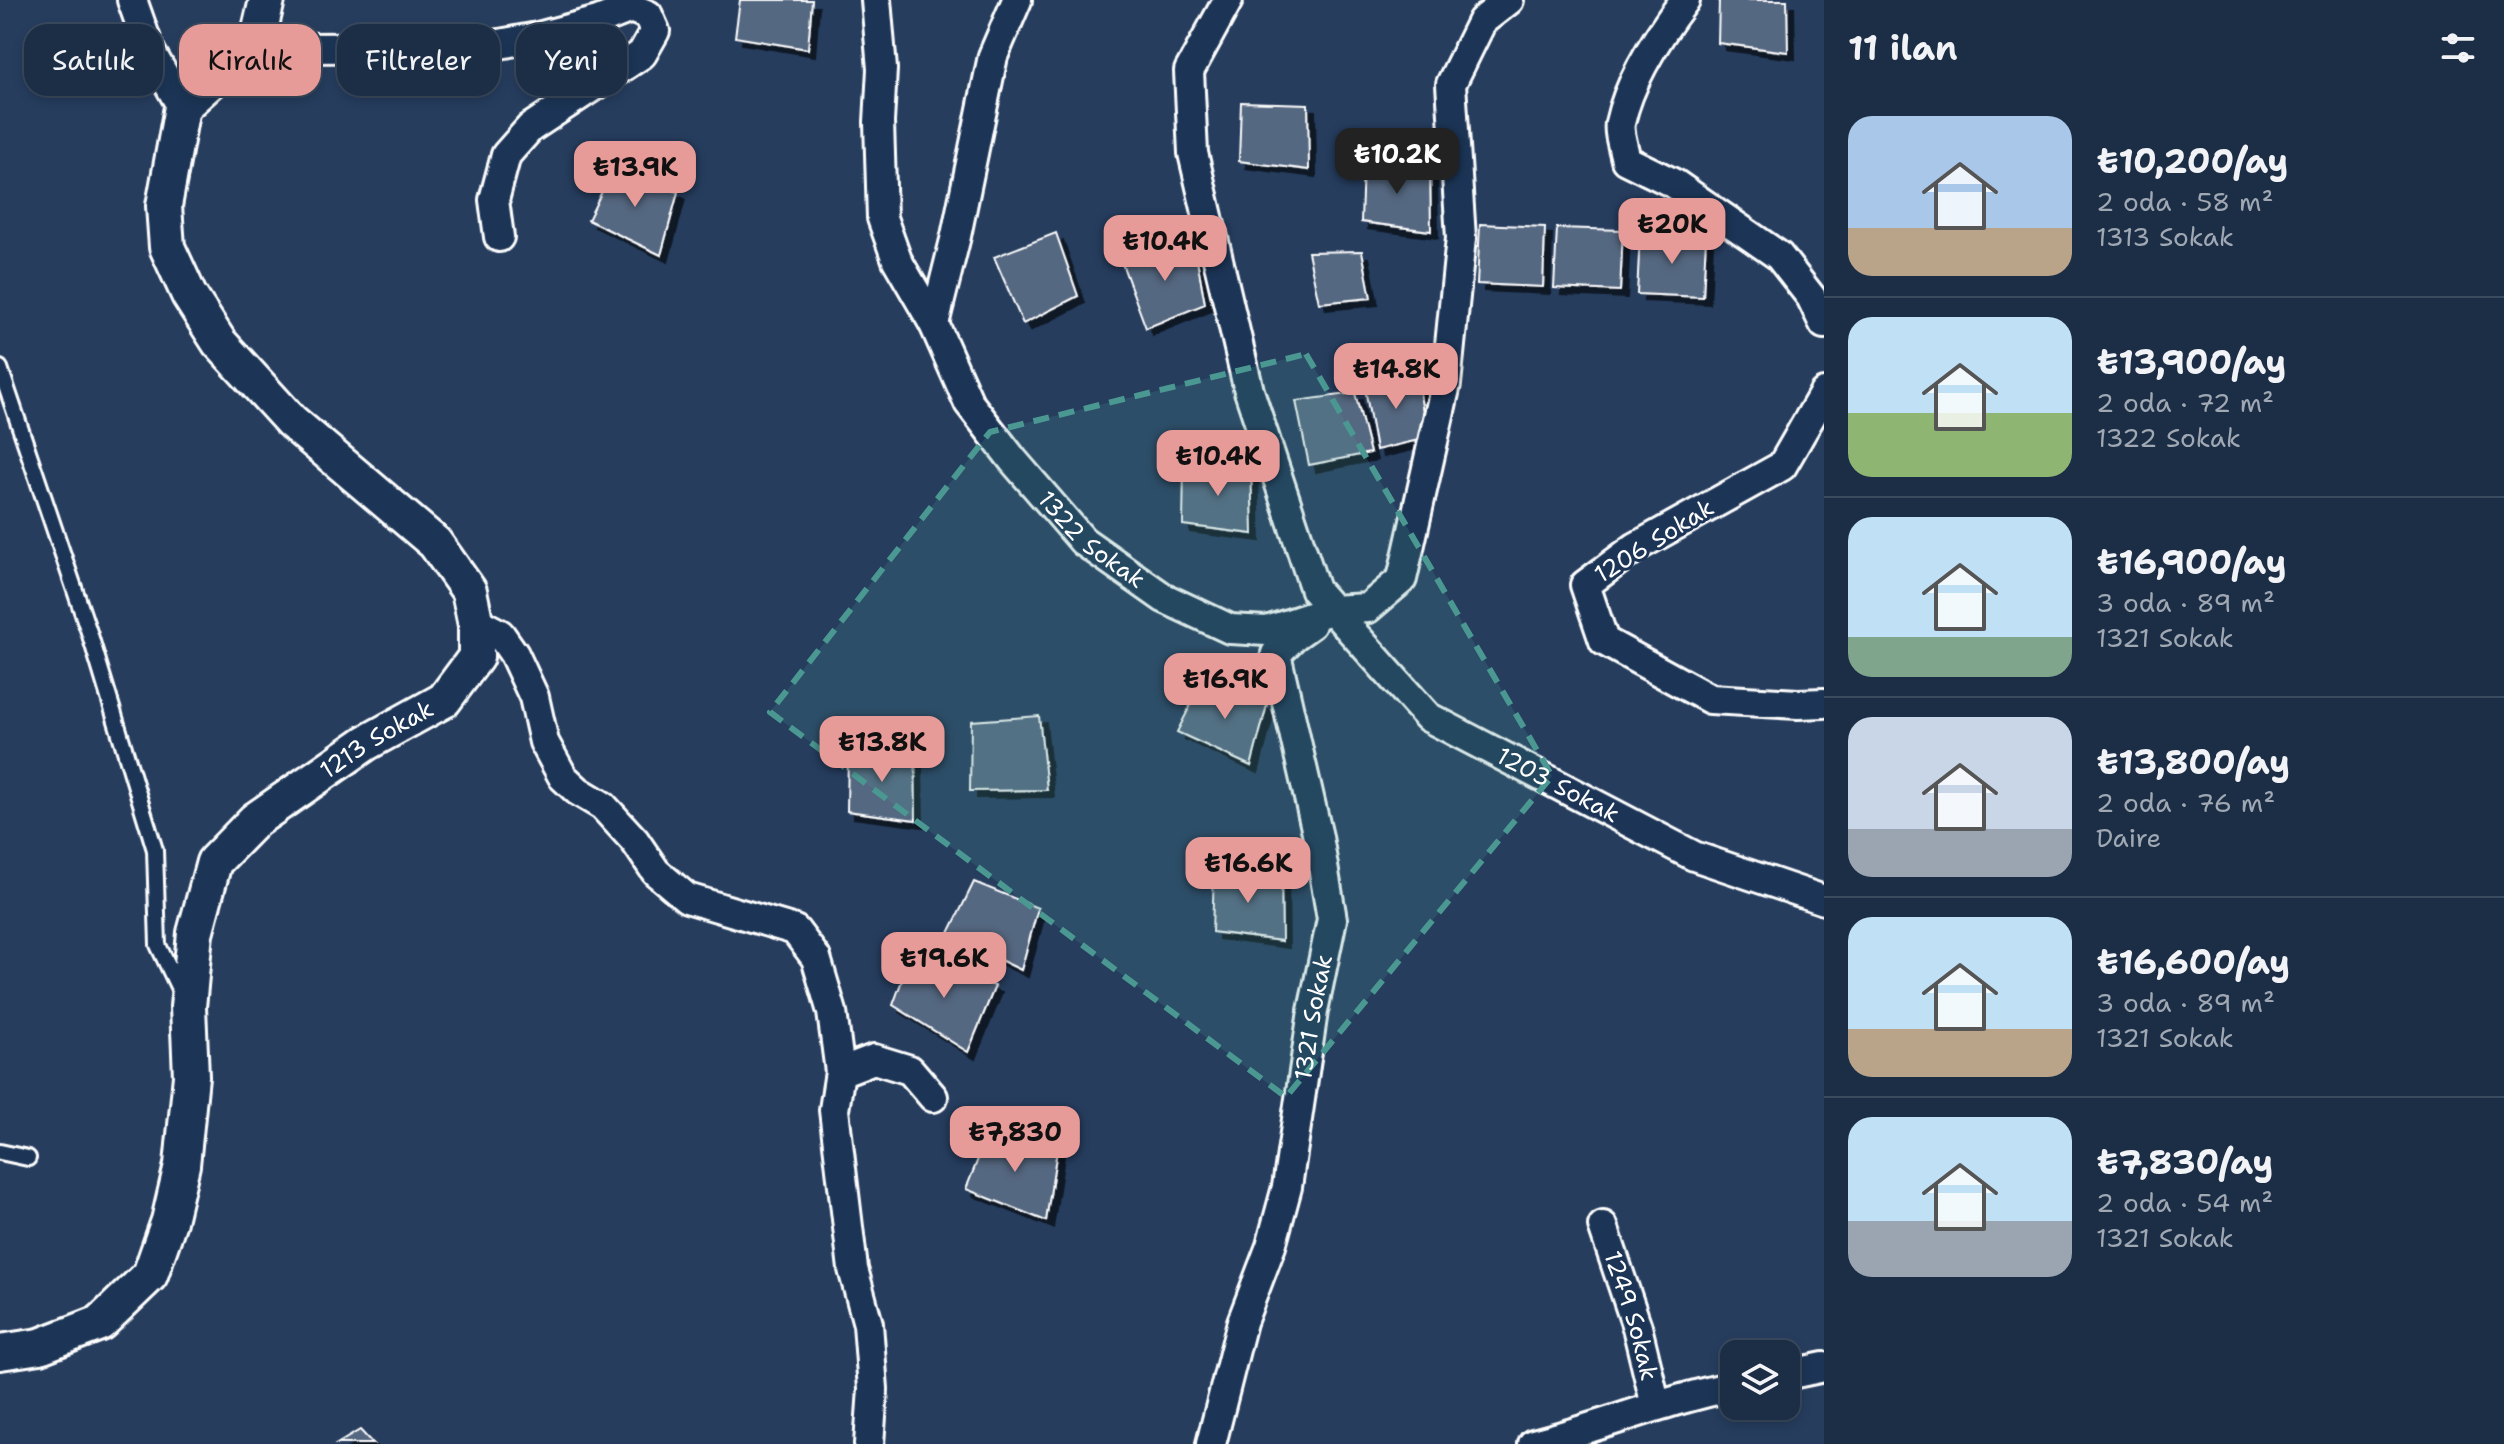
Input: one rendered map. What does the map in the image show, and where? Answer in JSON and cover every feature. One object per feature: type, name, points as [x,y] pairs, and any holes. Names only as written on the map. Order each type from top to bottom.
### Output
[{"type":"street","points":[[132,0],[150,51],[182,107],[194,96]]},
{"type":"street","points":[[261,24],[267,0]]},
{"type":"street","name":"1322 Sokak","points":[[876,0],[882,69],[879,165],[882,218],[897,260],[934,324],[969,403],[1083,541],[1164,598],[1230,629],[1267,631],[1331,610],[1368,608],[1402,579],[1446,384],[1461,238],[1451,84],[1482,21],[1509,0]]},
{"type":"street","points":[[934,324],[956,236],[993,56],[1017,0]]},
{"type":"street","name":"1203 Sokak","points":[[1228,0],[1189,71],[1193,153],[1249,391],[1315,590],[1428,717],[1694,856],[1824,900]]},
{"type":"street","points":[[1685,0],[1660,32],[1637,77],[1619,125],[1626,160],[1675,184],[1779,256],[1811,297],[1824,324]]},
{"type":"street","points":[[321,48],[483,47],[538,37],[598,21],[631,8],[648,15],[655,31],[642,54],[530,128],[506,155],[494,200],[499,237]]},
{"type":"street","name":"1213 Sokak","points":[[0,1352],[40,1346],[100,1323],[150,1275],[169,1221],[182,1165],[191,1076],[188,1007],[195,933],[214,862],[267,811],[366,743],[444,700],[476,657],[475,621],[469,591],[435,543],[291,421],[219,342],[189,295],[167,247],[164,206],[182,107]]},
{"type":"street","name":"1206 Sokak","points":[[1824,393],[1782,466],[1636,547],[1585,585],[1604,641],[1710,699],[1824,703]]},
{"type":"street","name":"1321 Sokak","points":[[1211,1444],[1242,1322],[1271,1246],[1287,1187],[1310,1026],[1332,919],[1318,837],[1276,654],[1294,636],[1331,610]]},
{"type":"street","points":[[475,621],[500,634],[514,654],[534,697],[544,742],[563,777],[578,791],[603,806],[635,841],[656,872],[687,898],[795,930],[816,958],[832,1012],[840,1072],[835,1123],[853,1269],[868,1324],[873,1389],[869,1444]]},
{"type":"street","points":[[840,1072],[874,1059],[910,1070],[933,1097]]},
{"type":"street","name":"1249 Sokak","points":[[1603,1226],[1637,1327],[1656,1406]]},
{"type":"street","points":[[1800,1372],[1824,1367]]},
{"type":"street","points":[[1533,1444],[1580,1432],[1686,1395],[1720,1389]]},
{"type":"lane","points":[[0,368],[86,620],[147,822],[155,850],[158,945],[188,1007]]},
{"type":"lane","points":[[0,1152],[28,1158]]},
{"type":"highlighted area","points":[[1306,354],[1552,776],[1286,1097],[770,712],[990,432]]},
{"type":"building","points":[[740,0],[812,0],[808,49],[735,37]]},
{"type":"building","points":[[1719,0],[1787,0],[1788,52],[1718,43]]},
{"type":"building","points":[[1241,102],[1308,104],[1309,170],[1239,161]]},
{"type":"building","points":[[1363,163],[1430,165],[1431,231],[1361,222]]},
{"type":"building","points":[[614,167],[678,192],[661,255],[588,220]]},
{"type":"building","points":[[1480,224],[1545,227],[1543,287],[1477,284]]},
{"type":"building","points":[[1557,228],[1623,230],[1620,291],[1554,288]]},
{"type":"building","points":[[1056,233],[1078,296],[1023,324],[994,257]]},
{"type":"building","points":[[1640,234],[1706,237],[1703,297],[1637,294]]},
{"type":"building","points":[[1194,243],[1205,304],[1146,328],[1120,258]]},
{"type":"building","points":[[1362,251],[1371,298],[1319,303],[1308,252]]},
{"type":"building","points":[[1417,375],[1427,438],[1376,450],[1364,383]]},
{"type":"building","points":[[1355,393],[1370,453],[1309,465],[1296,401]]},
{"type":"building","points":[[1184,465],[1251,468],[1253,534],[1183,525]]},
{"type":"building","points":[[1204,679],[1267,705],[1251,766],[1177,732]]},
{"type":"building","points":[[1039,716],[1047,790],[970,791],[971,721]]},
{"type":"building","points":[[848,751],[915,753],[916,820],[847,811]]},
{"type":"building","points":[[1214,872],[1281,874],[1282,941],[1212,932]]},
{"type":"building","points":[[974,882],[1038,908],[1021,970],[948,935]]},
{"type":"building","points":[[912,953],[995,986],[968,1052],[893,1005]]},
{"type":"building","points":[[990,1129],[1057,1150],[1046,1221],[966,1189]]},
{"type":"building","points":[[360,1430],[373,1444],[337,1444]]}]
